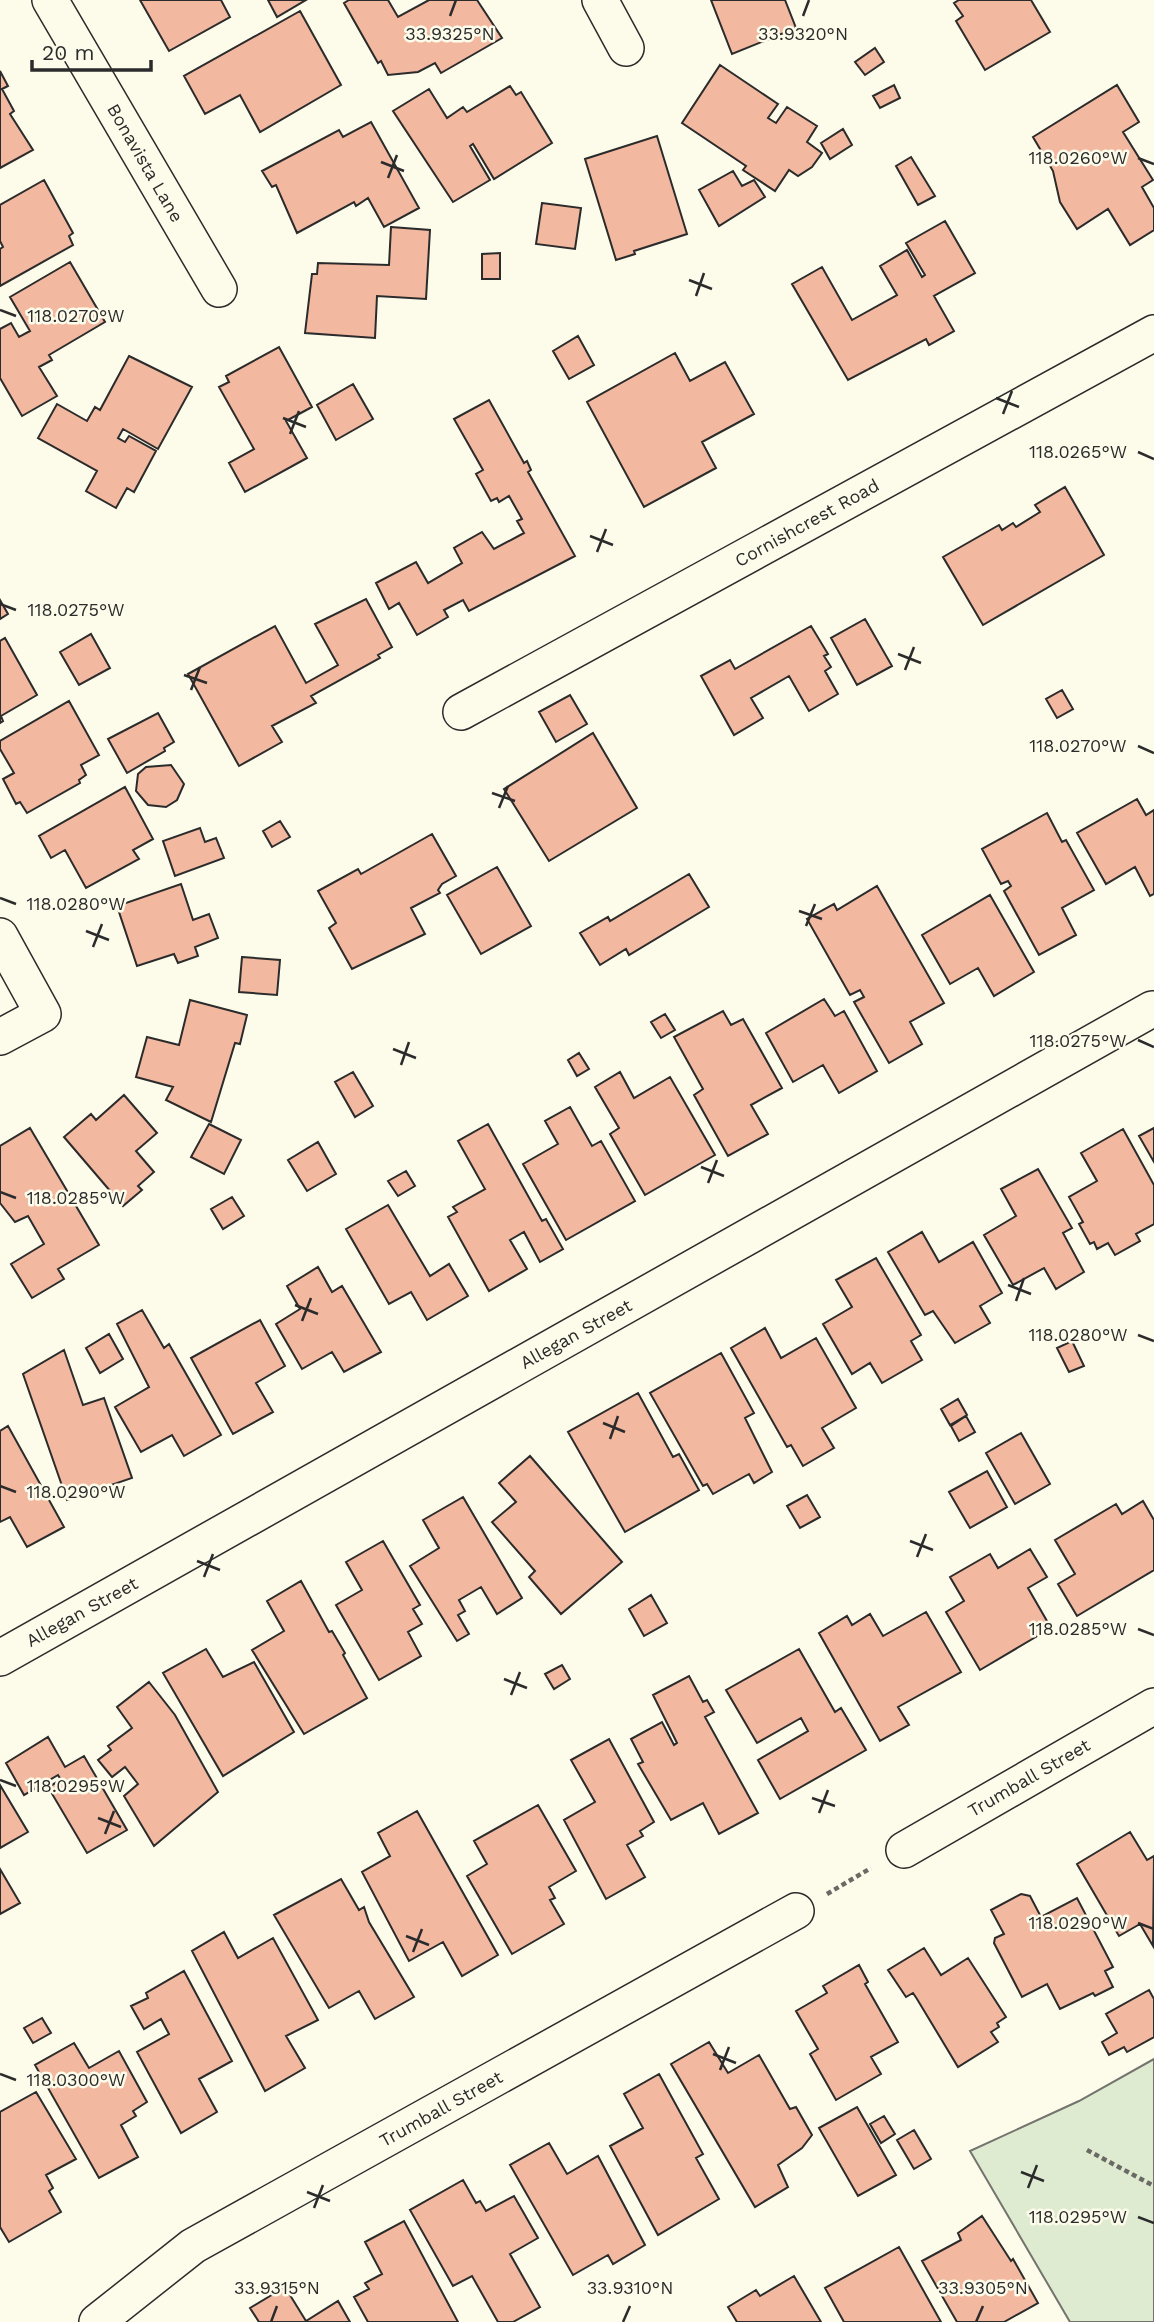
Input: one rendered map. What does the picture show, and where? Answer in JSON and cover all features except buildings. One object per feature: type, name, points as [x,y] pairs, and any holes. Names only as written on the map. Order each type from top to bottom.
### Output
[{"type":"street","name":"Bonavista Lane","points":[[50,0],[219,289]]},
{"type":"street","points":[[600,0],[626,48]]},
{"type":"street","name":"Cornishcrest Road","points":[[461,712],[1154,333]]},
{"type":"street","points":[[0,936],[43,1014],[0,1037]]},
{"type":"street","name":"Allegan Street","points":[[0,1658],[1152,1009]]},
{"type":"street","name":"Trumball Street","points":[[904,1850],[1154,1706]]},
{"type":"street","name":"Trumball Street","points":[[97,2322],[193,2246],[796,1912]]},
{"type":"path","points":[[796,1912],[904,1850]]},
{"type":"path","points":[[1087,2150],[1154,2186]]},
{"type":"green space","points":[[1154,2059],[1154,2322],[1070,2322],[970,2151],[1079,2101]]}]
